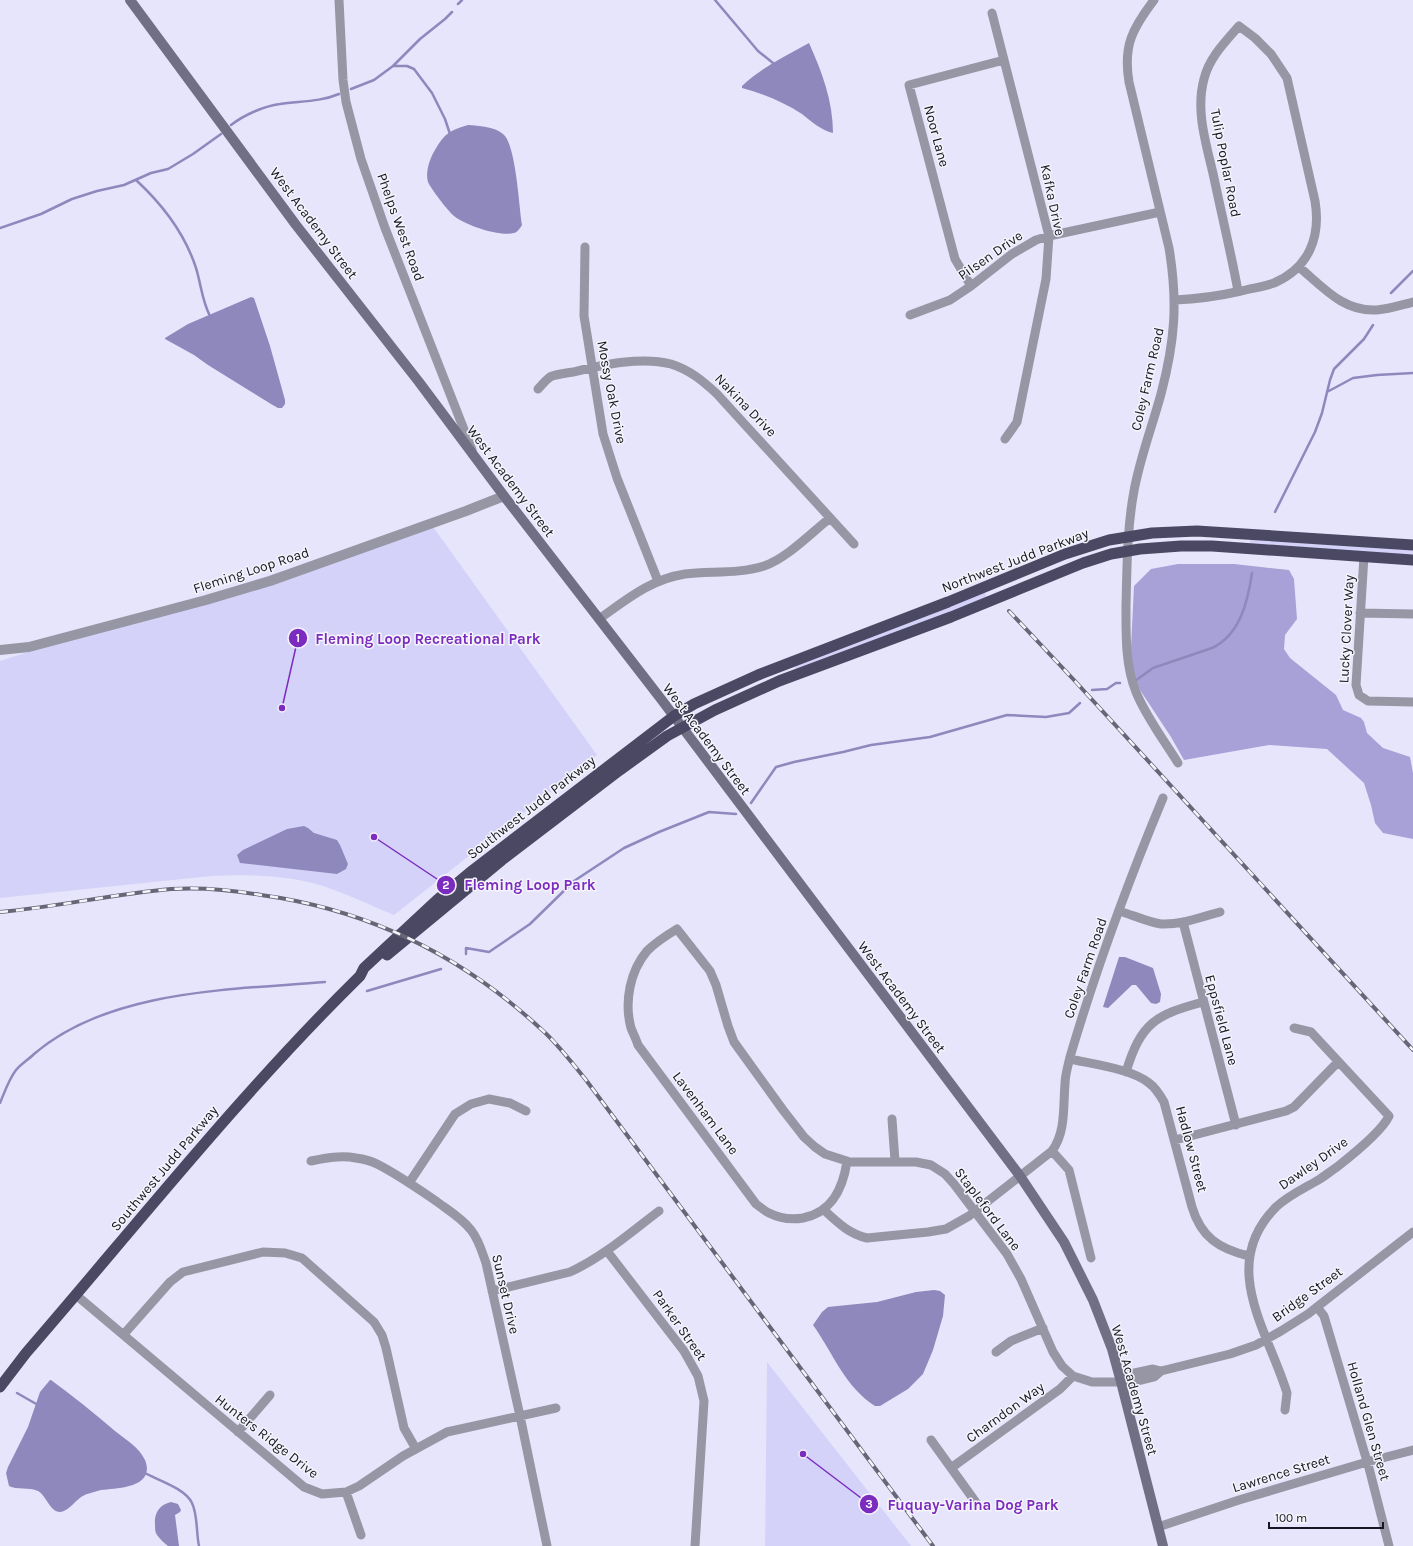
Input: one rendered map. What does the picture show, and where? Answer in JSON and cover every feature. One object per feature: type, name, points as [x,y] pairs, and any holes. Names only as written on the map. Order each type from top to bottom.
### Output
[{"type":"highway","name":"Northwest Judd Parkway","points":[[674,716],[694,704],[758,675],[948,602],[1093,544],[1164,532],[1198,531],[1413,545]]},
{"type":"highway","name":"Northwest Judd Parkway","points":[[681,727],[732,701],[779,681],[951,617],[1068,568],[1097,558],[1127,551],[1166,547],[1197,546],[1413,560]]},
{"type":"highway","name":"Southwest Judd Parkway","points":[[0,1387],[26,1353],[267,1072],[306,1030],[360,976],[364,968],[400,933],[467,875],[674,716]]},
{"type":"highway","name":"Southwest Judd Parkway","points":[[360,976],[367,973],[416,930],[502,860],[626,765],[664,737],[681,727]]},
{"type":"main road","name":"West Academy Street","points":[[130,0],[296,225],[419,382],[504,496],[674,716],[1020,1176],[1064,1242],[1093,1300],[1121,1382],[1163,1546]]},
{"type":"street","name":"Phelps West Road","points":[[339,0],[345,95],[361,159],[385,228],[474,455]]},
{"type":"street","name":"Coley Farm Road","points":[[1154,0],[1134,29],[1127,51],[1127,63],[1129,82],[1172,268],[1175,300],[1173,332],[1168,363],[1136,478],[1133,498],[1127,551],[1126,636],[1128,658],[1136,693],[1178,763]]},
{"type":"street","name":"Kafka Drive","points":[[992,13],[1049,236],[1046,279],[1017,422],[1005,439]]},
{"type":"street","name":"Tulip Poplar Road","points":[[1238,291],[1200,106],[1202,88],[1207,69],[1226,41],[1239,26],[1255,38],[1272,54],[1284,73],[1290,88],[1317,213],[1317,227],[1313,241],[1307,255],[1299,267]]},
{"type":"street","name":"Noor Lane","points":[[971,286],[955,259],[909,85],[1004,60]]},
{"type":"street","name":"Pilsen Drive","points":[[910,315],[950,300],[971,286],[1012,254],[1036,240],[1160,212]]},
{"type":"street","name":"Mossy Oak Drive","points":[[585,247],[584,316],[603,434],[617,478],[658,581]]},
{"type":"street","points":[[1175,300],[1206,298],[1274,283],[1299,267],[1336,298],[1352,307],[1378,310],[1413,302]]},
{"type":"street","name":"Nakina Drive","points":[[538,389],[551,377],[592,367],[630,362],[652,361],[671,364],[700,378],[718,394],[745,423],[854,544]]},
{"type":"street","name":"Fleming Loop Road","points":[[0,650],[29,647],[206,600],[274,579],[466,511],[504,496]]},
{"type":"street","points":[[599,619],[638,590],[658,581],[683,574],[747,570],[764,566],[779,559],[830,518]]},
{"type":"street","name":"Lucky Clover Way","points":[[1364,556],[1356,685],[1359,696],[1368,701],[1413,702]]},
{"type":"street","points":[[1360,613],[1413,614]]},
{"type":"street","name":"Coley Farm Road","points":[[824,1210],[849,1231],[858,1236],[868,1238],[946,1229],[975,1211],[1052,1151],[1060,1138],[1065,1082],[1083,1015],[1138,858],[1163,798]]},
{"type":"street","points":[[1119,911],[1152,922],[1171,924],[1220,912]]},
{"type":"street","name":"Eppsfield Lane","points":[[1183,922],[1236,1125]]},
{"type":"street","name":"Stapleford Lane","points":[[677,929],[710,971],[716,985],[734,1042],[742,1055],[804,1137],[825,1154],[847,1161],[916,1162],[931,1165],[945,1174],[975,1211],[1006,1254],[1021,1279],[1054,1352],[1062,1366],[1073,1376],[1092,1382],[1121,1382]]},
{"type":"street","name":"Lavenham Lane","points":[[677,929],[647,951],[632,979],[628,1011],[631,1027],[638,1045],[756,1204],[769,1213],[785,1219],[811,1216],[824,1210]]},
{"type":"street","points":[[1126,1072],[1134,1048],[1147,1028],[1171,1011],[1203,1002]]},
{"type":"street","name":"Dawley Drive","points":[[1285,1410],[1287,1394],[1251,1298],[1248,1278],[1249,1256],[1262,1225],[1277,1206],[1320,1179],[1342,1163],[1386,1122],[1388,1116],[1311,1032],[1294,1028]]},
{"type":"street","name":"Hadlow Street","points":[[1070,1059],[1126,1072],[1148,1082],[1156,1089],[1164,1102],[1194,1212],[1201,1228],[1213,1240],[1228,1250],[1249,1256]]},
{"type":"street","points":[[1175,1140],[1276,1114],[1294,1107],[1338,1062]]},
{"type":"street","points":[[409,1183],[455,1114],[471,1104],[489,1099],[510,1103],[526,1112]]},
{"type":"street","points":[[892,1119],[895,1161]]},
{"type":"street","points":[[1052,1151],[1068,1170],[1091,1258]]},
{"type":"street","name":"Sunset Drive","points":[[311,1161],[330,1157],[356,1158],[376,1163],[409,1183],[459,1217],[472,1230],[479,1242],[486,1263],[547,1546]]},
{"type":"street","points":[[824,1210],[842,1185],[847,1161]]},
{"type":"street","points":[[492,1291],[570,1272],[581,1267],[607,1250],[659,1211]]},
{"type":"street","name":"Bridge Street","points":[[1121,1382],[1132,1383],[1154,1377],[1161,1372],[1230,1354],[1267,1339],[1294,1324],[1413,1232]]},
{"type":"street","name":"Parker Street","points":[[607,1250],[684,1351],[698,1376],[704,1401],[695,1546]]},
{"type":"street","points":[[124,1334],[170,1282],[183,1272],[263,1252],[285,1253],[302,1258],[374,1322],[382,1335],[404,1428],[416,1449]]},
{"type":"street","name":"Hunters Ridge Drive","points":[[76,1295],[304,1487],[322,1494],[346,1492],[359,1486],[416,1449],[447,1432],[556,1408]]},
{"type":"street","name":"Holland Glen Street","points":[[1317,1307],[1324,1316],[1367,1462],[1389,1546]]},
{"type":"street","points":[[996,1352],[1011,1342],[1043,1328]]},
{"type":"street","name":"Charndon Way","points":[[951,1468],[1060,1389],[1073,1376]]},
{"type":"street","points":[[238,1432],[270,1395]]},
{"type":"street","points":[[931,1440],[977,1504]]},
{"type":"street","name":"Lawrence Street","points":[[1158,1527],[1239,1500],[1413,1450]]},
{"type":"street","points":[[346,1492],[361,1535]]},
{"type":"shaded area","points":[[809,43],[829,98],[833,121],[833,133],[821,128],[802,114],[780,102],[742,88],[742,86],[750,79],[766,67]]},
{"type":"shaded area","points":[[468,125],[495,129],[503,134],[507,140],[514,162],[522,225],[519,230],[515,232],[508,234],[491,232],[459,219],[454,216],[444,205],[432,190],[428,182],[428,165],[439,144],[448,133]]},
{"type":"shaded area","points":[[251,297],[254,298],[270,346],[285,400],[285,404],[282,408],[278,408],[271,404],[194,355],[165,339],[188,324]]},
{"type":"shaded area","points":[[431,524],[597,755],[394,915],[341,892],[310,882],[282,877],[253,875],[211,876],[0,898],[0,661]]},
{"type":"shaded area","points":[[1250,540],[1413,549],[1413,554],[1250,544]]},
{"type":"shaded area","points":[[1178,564],[1234,564],[1289,570],[1294,579],[1297,619],[1285,635],[1284,649],[1290,658],[1336,695],[1343,710],[1361,718],[1364,722],[1367,733],[1383,748],[1410,757],[1413,773],[1413,839],[1383,833],[1375,823],[1364,783],[1327,749],[1269,745],[1184,760],[1171,737],[1140,690],[1130,668],[1134,586],[1151,569]]},
{"type":"shaded area","points":[[984,593],[986,594],[986,597],[953,611],[796,670],[795,667],[810,659]]},
{"type":"shaded area","points":[[304,826],[314,833],[337,840],[348,864],[346,869],[337,874],[240,863],[237,855],[243,850],[287,829]]},
{"type":"shaded area","points":[[1119,957],[1125,957],[1153,968],[1161,994],[1160,1002],[1156,1004],[1151,1003],[1136,985],[1132,985],[1108,1008],[1103,1007]]},
{"type":"shaded area","points":[[934,1290],[940,1291],[945,1295],[943,1316],[933,1350],[923,1374],[908,1389],[880,1406],[875,1406],[855,1389],[847,1379],[813,1325],[822,1312],[828,1307],[877,1302],[916,1292]]},
{"type":"shaded area","points":[[767,1362],[911,1546],[765,1546]]},
{"type":"shaded area","points":[[50,1380],[139,1451],[145,1460],[147,1469],[145,1476],[140,1481],[125,1487],[101,1490],[87,1494],[80,1498],[67,1510],[60,1512],[53,1509],[38,1491],[9,1486],[6,1473],[8,1467],[28,1427],[40,1392]]},
{"type":"shaded area","points":[[171,1502],[178,1504],[181,1510],[175,1515],[179,1546],[168,1546],[156,1534],[155,1530],[156,1513],[160,1507]]},
{"type":"waterway","points":[[458,4],[462,0]]},
{"type":"waterway","points":[[715,0],[758,51],[773,63],[773,65]]},
{"type":"waterway","points":[[351,89],[374,80],[393,66],[420,39],[452,12]]},
{"type":"waterway","points":[[393,66],[407,66],[414,69],[432,93],[445,119],[450,134]]},
{"type":"waterway","points":[[231,125],[248,114],[267,107],[317,100],[339,94]]},
{"type":"waterway","points":[[0,228],[41,214],[72,199],[97,191],[124,185],[151,173],[168,169],[193,154],[221,134]]},
{"type":"waterway","points":[[136,180],[164,209],[186,243],[196,268],[203,298],[210,316]]},
{"type":"waterway","points":[[1391,293],[1413,271]]},
{"type":"waterway","points":[[1275,512],[1315,432],[1322,413],[1334,369],[1364,339],[1373,325]]},
{"type":"waterway","points":[[1327,392],[1353,378],[1413,373]]},
{"type":"waterway","points":[[1135,681],[1153,668],[1212,648],[1230,635],[1245,606],[1252,573]]},
{"type":"waterway","points":[[1092,690],[1107,689],[1116,683],[1120,683]]},
{"type":"waterway","points":[[751,803],[776,767],[871,745],[930,737],[1007,715],[1046,717],[1069,713],[1080,703]]},
{"type":"waterway","points":[[466,954],[466,948],[489,952],[530,924],[574,881],[624,848],[709,812],[736,814]]},
{"type":"waterway","points":[[367,991],[441,969]]},
{"type":"waterway","points":[[0,1103],[11,1077],[20,1066],[34,1054],[64,1033],[98,1016],[135,1005],[212,991],[325,982]]},
{"type":"waterway","points":[[17,1393],[38,1405]]},
{"type":"waterway","points":[[143,1472],[177,1489],[192,1503],[195,1513],[199,1546]]},
{"type":"railway","points":[[1009,611],[1413,1050]]},
{"type":"railway","points":[[0,912],[182,888],[228,890],[250,893],[301,902],[376,924],[412,940],[446,958],[479,979],[547,1035],[586,1080],[933,1546]]},
{"type":"place","name":"Fleming Loop Recreational Park","points":[[282,708]]},
{"type":"place","name":"Fleming Loop Park","points":[[374,837]]},
{"type":"place","name":"Fuquay-Varina Dog Park","points":[[803,1454]]}]
